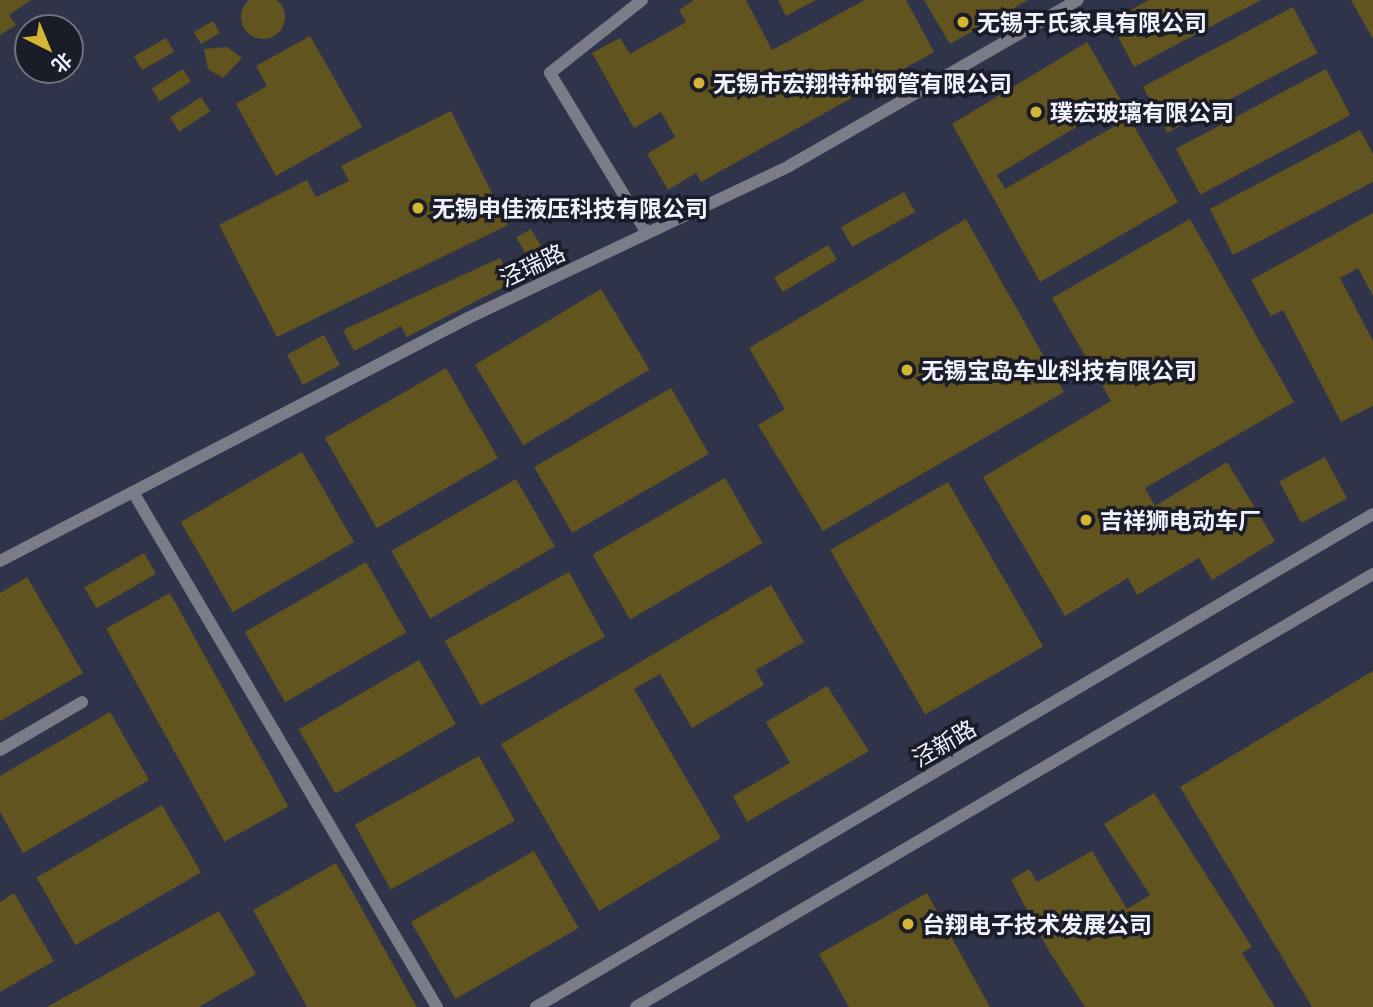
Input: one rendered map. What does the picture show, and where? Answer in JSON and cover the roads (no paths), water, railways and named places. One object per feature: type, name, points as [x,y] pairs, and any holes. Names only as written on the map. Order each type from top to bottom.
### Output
[{"type":"street","points":[[642,0],[550,73],[647,233]]},
{"type":"street","name":"泾瑞路","points":[[0,561],[647,233],[789,166],[1078,0]]},
{"type":"street","points":[[133,492],[437,1007]]},
{"type":"street","name":"泾新路","points":[[536,1007],[1373,514]]},
{"type":"street","points":[[636,1007],[1373,575]]},
{"type":"street","points":[[0,750],[82,702]]},
{"type":"place","name":"无锡于氏家具有限公司","points":[[963,22]]},
{"type":"place","name":"无锡市宏翔特种钢管有限公司","points":[[699,83]]},
{"type":"place","name":"璞宏玻璃有限公司","points":[[1036,112]]},
{"type":"place","name":"无锡申佳液压科技有限公司","points":[[418,208]]},
{"type":"place","name":"无锡宝岛车业科技有限公司","points":[[907,370]]},
{"type":"place","name":"吉祥狮电动车厂","points":[[1086,520]]},
{"type":"place","name":"台翔电子技术发展公司","points":[[908,924]]}]
